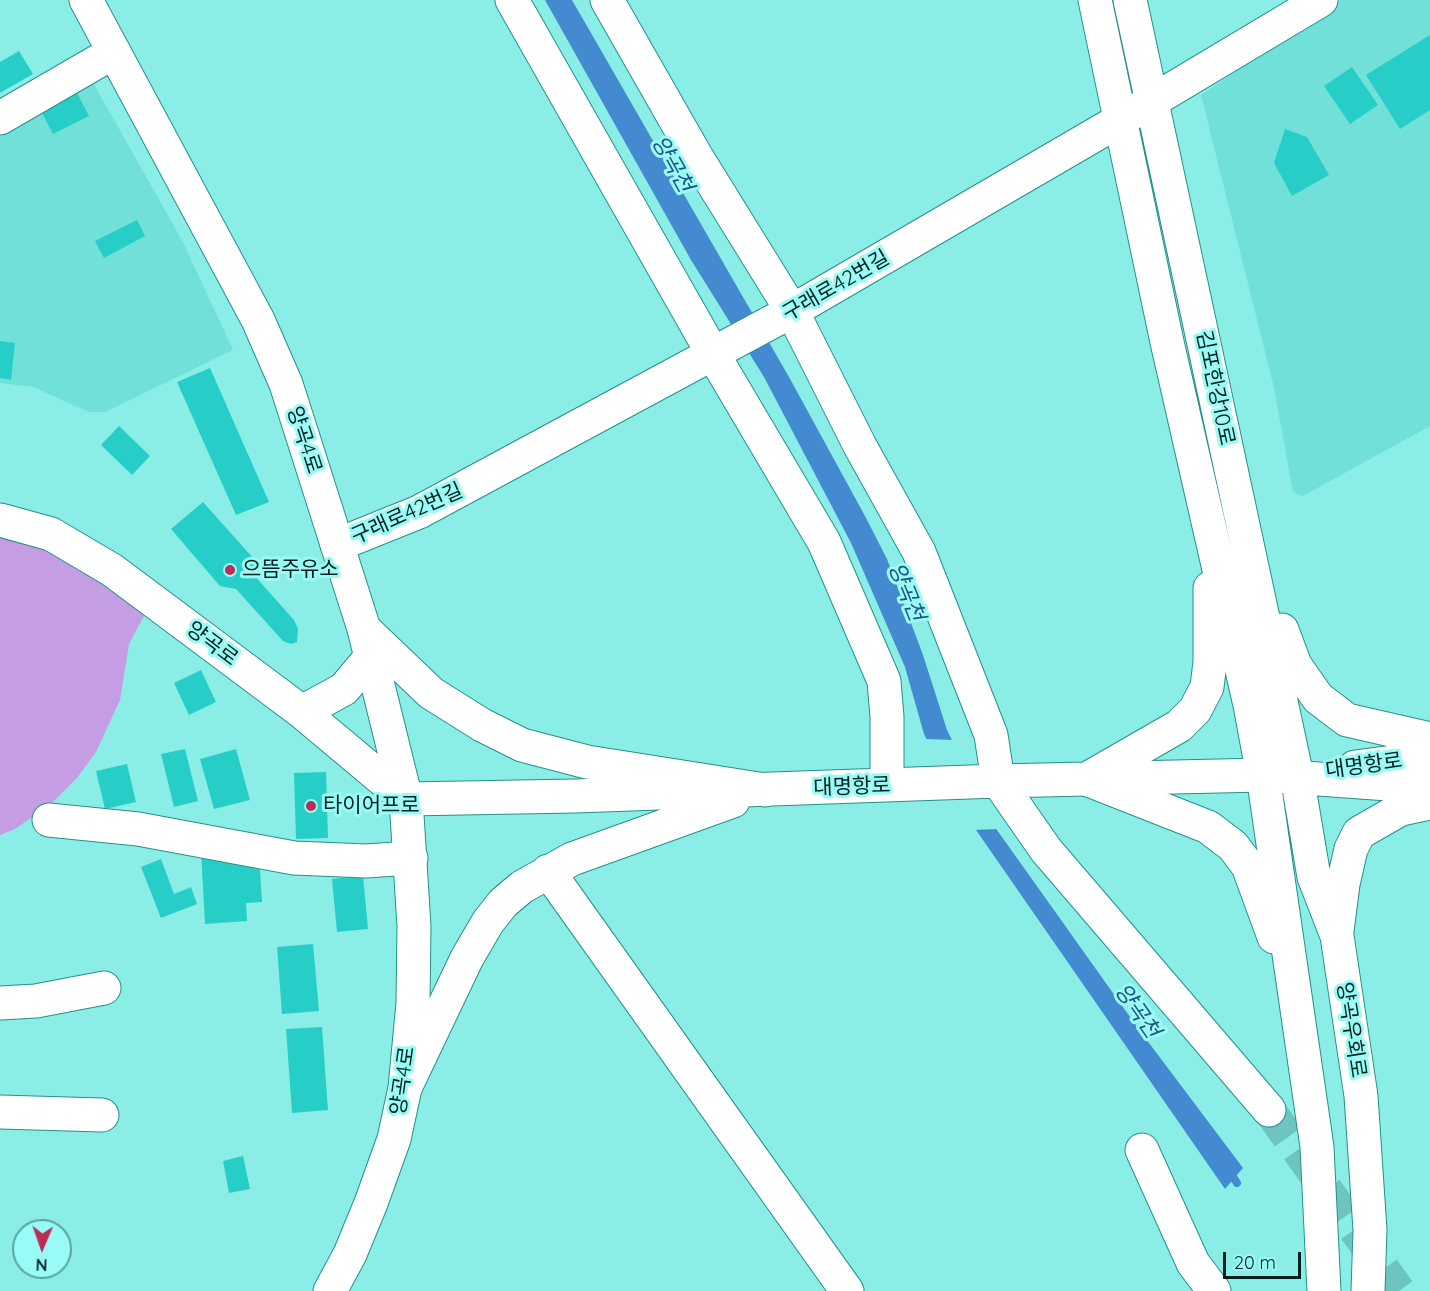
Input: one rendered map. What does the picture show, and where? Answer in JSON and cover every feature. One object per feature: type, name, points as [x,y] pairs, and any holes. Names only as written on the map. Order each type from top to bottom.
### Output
[{"type":"street","name":"양곡4로","points":[[86,0],[258,320],[286,384],[312,459],[367,643],[406,799],[411,858],[413,1003],[405,1088],[394,1139],[371,1203],[350,1254],[330,1291]]},
{"type":"street","points":[[512,0],[713,354],[824,542],[884,681],[887,717],[887,785]]},
{"type":"street","points":[[607,0],[696,156],[792,311],[860,446],[919,552],[991,735],[992,782],[1046,850],[1269,1110]]},
{"type":"street","name":"김포한강10로","points":[[1095,0],[1122,119],[1167,342],[1263,775]]},
{"type":"street","name":"김포한강10로","points":[[1130,0],[1297,776]]},
{"type":"street","name":"구래로42번길","points":[[337,545],[419,512],[792,311],[1321,0]]},
{"type":"street","points":[[0,118],[114,52]]},
{"type":"street","points":[[1241,513],[1295,665],[1318,698],[1347,720],[1430,740]]},
{"type":"street","name":"양곡로","points":[[0,520],[51,534],[80,549],[302,712],[406,799]]},
{"type":"street","points":[[1086,779],[1179,726],[1195,710],[1207,687],[1210,662],[1210,529]]},
{"type":"street","points":[[302,712],[344,689],[367,643],[431,693],[482,725],[522,745],[587,762],[765,790]]},
{"type":"street","name":"대명항로","points":[[1297,776],[1430,757]]},
{"type":"street","points":[[1263,775],[1317,1147],[1324,1291]]},
{"type":"street","name":"대명항로","points":[[406,799],[1263,775],[1430,787]]},
{"type":"street","name":"양곡우회로","points":[[1297,776],[1314,877],[1337,936],[1361,1096],[1370,1230],[1368,1291]]},
{"type":"street","points":[[1086,779],[1208,827],[1233,846],[1248,866],[1294,992]]},
{"type":"street","points":[[405,1088],[467,958],[488,922],[503,903],[522,887],[548,871],[628,837],[765,790]]},
{"type":"street","points":[[1337,936],[1343,884],[1351,849],[1359,833],[1401,809],[1430,803]]},
{"type":"street","points":[[49,820],[138,829],[294,858],[366,861],[411,858]]},
{"type":"street","points":[[548,871],[847,1291]]},
{"type":"street","points":[[0,1003],[36,1001],[104,988]]},
{"type":"street","points":[[0,1112],[102,1114]]},
{"type":"street","points":[[1142,1150],[1193,1263],[1214,1291]]},
{"type":"shaded area","points":[[545,0],[572,0],[789,377],[865,516],[887,559],[923,655],[947,730],[997,830],[1140,1031],[1243,1168],[1225,1189],[958,804],[924,734],[905,667],[851,543],[764,377],[691,260]]},
{"type":"shaded area","points":[[1341,0],[1430,0],[1430,426],[1303,496],[1293,492],[1274,388],[1201,95]]},
{"type":"shaded area","points":[[91,79],[183,242],[233,350],[105,412],[89,412],[33,387],[0,383],[0,129]]},
{"type":"shaded area","points":[[0,538],[44,548],[139,605],[144,616],[129,644],[120,700],[96,752],[77,778],[51,804],[15,829],[0,835]]},
{"type":"pier","points":[[924,739],[955,740],[1000,829],[971,830],[956,805]]},
{"type":"building","points":[[1430,35],[1430,110],[1400,129],[1366,75]]},
{"type":"building","points":[[19,51],[33,74],[0,93],[0,62]]},
{"type":"building","points":[[1352,67],[1378,105],[1350,124],[1324,86]]},
{"type":"building","points":[[76,91],[89,116],[53,134],[40,109]]},
{"type":"building","points":[[1285,129],[1307,137],[1329,175],[1292,196],[1274,163]]},
{"type":"building","points":[[137,220],[145,236],[104,258],[95,241]]},
{"type":"building","points":[[0,341],[15,343],[11,380],[0,378]]},
{"type":"building","points":[[210,368],[269,502],[236,515],[177,382]]},
{"type":"building","points":[[119,426],[150,456],[132,475],[101,445]]},
{"type":"building","name":"으뜸주유소","points":[[203,502],[253,558],[255,566],[253,574],[294,620],[298,629],[297,642],[291,644],[283,641],[236,589],[220,586],[171,529]]},
{"type":"building","points":[[201,670],[216,702],[189,715],[174,683]]},
{"type":"building","points":[[185,749],[198,801],[174,807],[161,754]]},
{"type":"building","points":[[236,749],[250,800],[214,809],[200,759]]},
{"type":"building","points":[[127,764],[136,802],[105,809],[96,771]]},
{"type":"building","name":"타이어프로","points":[[326,772],[328,838],[296,839],[294,773]]},
{"type":"building","points":[[201,852],[260,870],[262,902],[246,903],[247,921],[205,924]]},
{"type":"building","points":[[161,859],[174,894],[191,887],[197,904],[161,918],[141,867]]},
{"type":"building","points":[[363,876],[368,929],[337,932],[332,879]]},
{"type":"building","points":[[313,944],[319,1011],[282,1014],[277,947]]},
{"type":"building","points":[[322,1027],[328,1110],[292,1113],[286,1029]]},
{"type":"building","points":[[243,1156],[250,1189],[229,1193],[223,1161]]},
{"type":"waterway","name":"양곡천","points":[[1229,1171],[1237,1183]]},
{"type":"tunnel","points":[[1269,1110],[1399,1291]]},
{"type":"place","name":"으뜸주유소","points":[[230,570]]},
{"type":"place","name":"타이어프로","points":[[311,806]]}]
